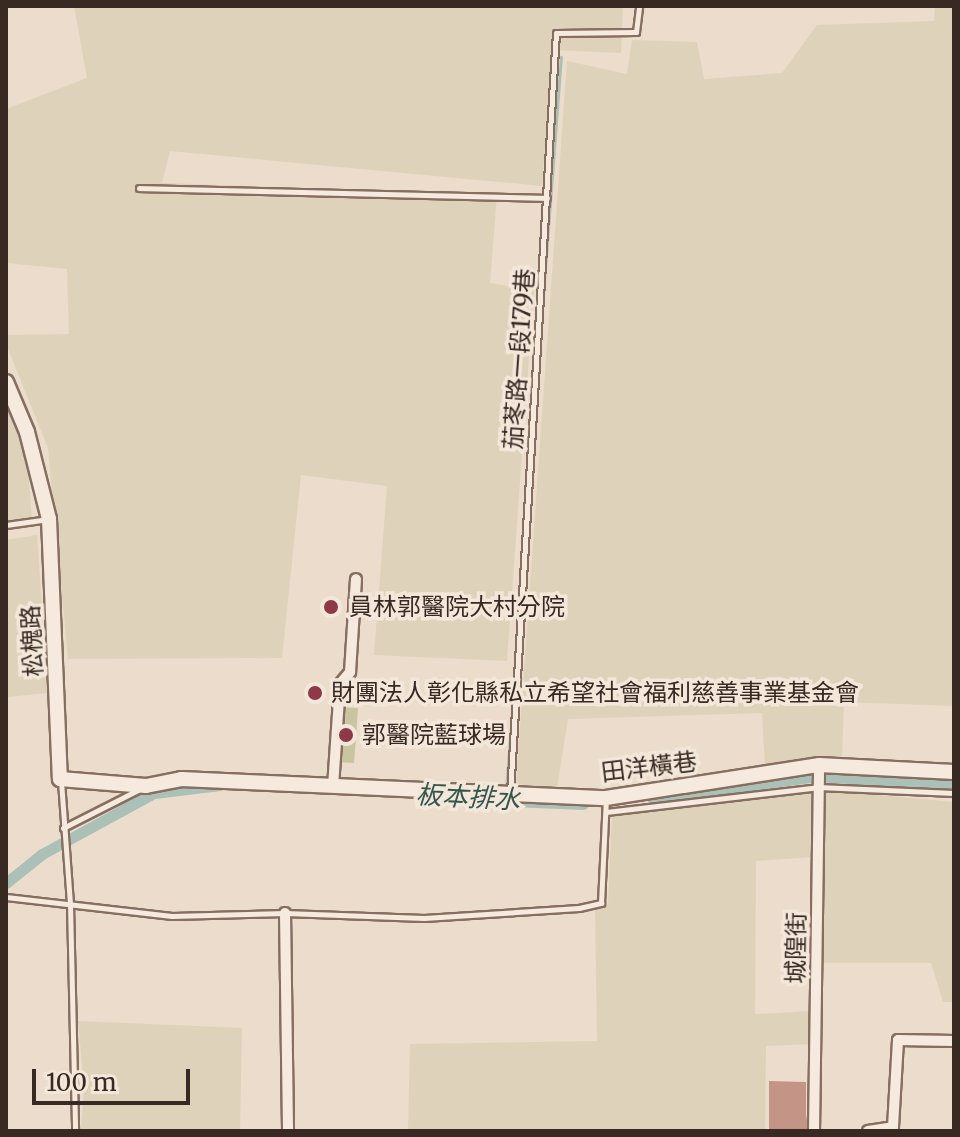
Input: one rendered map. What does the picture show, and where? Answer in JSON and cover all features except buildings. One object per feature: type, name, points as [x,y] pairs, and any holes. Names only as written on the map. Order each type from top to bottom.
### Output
[{"type":"street","name":"松槐路","points":[[6,382],[27,432],[49,519],[60,779]]},
{"type":"street","points":[[333,787],[340,684],[350,672],[356,579]]},
{"type":"street","name":"田洋橫巷","points":[[60,779],[146,786],[181,779],[510,794],[606,805],[819,765],[954,772]]},
{"type":"street","name":"城隍街","points":[[814,1131],[819,765]]},
{"type":"street","points":[[285,913],[288,1131]]},
{"type":"street","points":[[868,1131],[893,1127],[898,1040],[954,1041]]},
{"type":"lane","name":"茄苳路一段179巷","points":[[510,794],[556,33],[636,32],[639,6]]},
{"type":"lane","points":[[139,188],[547,198]]},
{"type":"lane","points":[[6,525],[49,519]]},
{"type":"lane","name":"松槐路","points":[[60,779],[70,904],[75,1131]]},
{"type":"lane","points":[[63,828],[146,786]]},
{"type":"lane","points":[[6,897],[172,916],[285,913],[424,918],[601,903],[606,805],[818,787],[954,793]]},
{"type":"shaded area","points":[[74,6],[623,6],[621,53],[552,50],[542,186],[170,151],[162,183],[497,195],[490,283],[534,290],[507,661],[374,655],[387,486],[301,475],[282,658],[68,659],[48,448],[6,344],[6,335],[69,334],[67,269],[6,263],[6,109],[87,78]]},
{"type":"shaded area","points":[[935,6],[954,6],[954,706],[844,702],[842,758],[765,767],[762,713],[568,719],[557,788],[516,784],[567,61],[627,74],[632,40],[697,42],[704,79],[782,73],[817,25],[934,21]]},
{"type":"shaded area","points":[[6,406],[27,452],[32,522],[6,524]]},
{"type":"shaded area","points":[[37,535],[48,693],[6,697],[6,540]]},
{"type":"shaded area","name":"郭醫院藍球場","points":[[338,707],[358,708],[354,763],[335,762]]},
{"type":"shaded area","points":[[824,790],[954,802],[954,1002],[943,1002],[931,963],[822,963]]},
{"type":"shaded area","points":[[815,791],[814,857],[756,861],[755,1014],[813,1011],[813,1044],[766,1046],[765,1131],[408,1131],[410,1044],[597,1041],[595,909],[608,904],[612,816]]},
{"type":"shaded area","points":[[78,1021],[242,1028],[240,1131],[81,1131],[84,1088]]},
{"type":"waterway","points":[[540,335],[561,57]]},
{"type":"waterway","points":[[506,789],[515,677]]},
{"type":"waterway","name":"板本排水","points":[[652,798],[816,776],[954,785]]},
{"type":"waterway","name":"板本排水","points":[[6,883],[42,854],[154,793],[220,785]]},
{"type":"waterway","name":"板本排水","points":[[445,798],[583,804]]},
{"type":"place","name":"員林郭醫院大村分院","points":[[331,607]]},
{"type":"place","name":"財團法人彰化縣私立希望社會福利慈善事業基金會","points":[[315,693]]},
{"type":"place","name":"郭醫院藍球場","points":[[346,735]]}]
